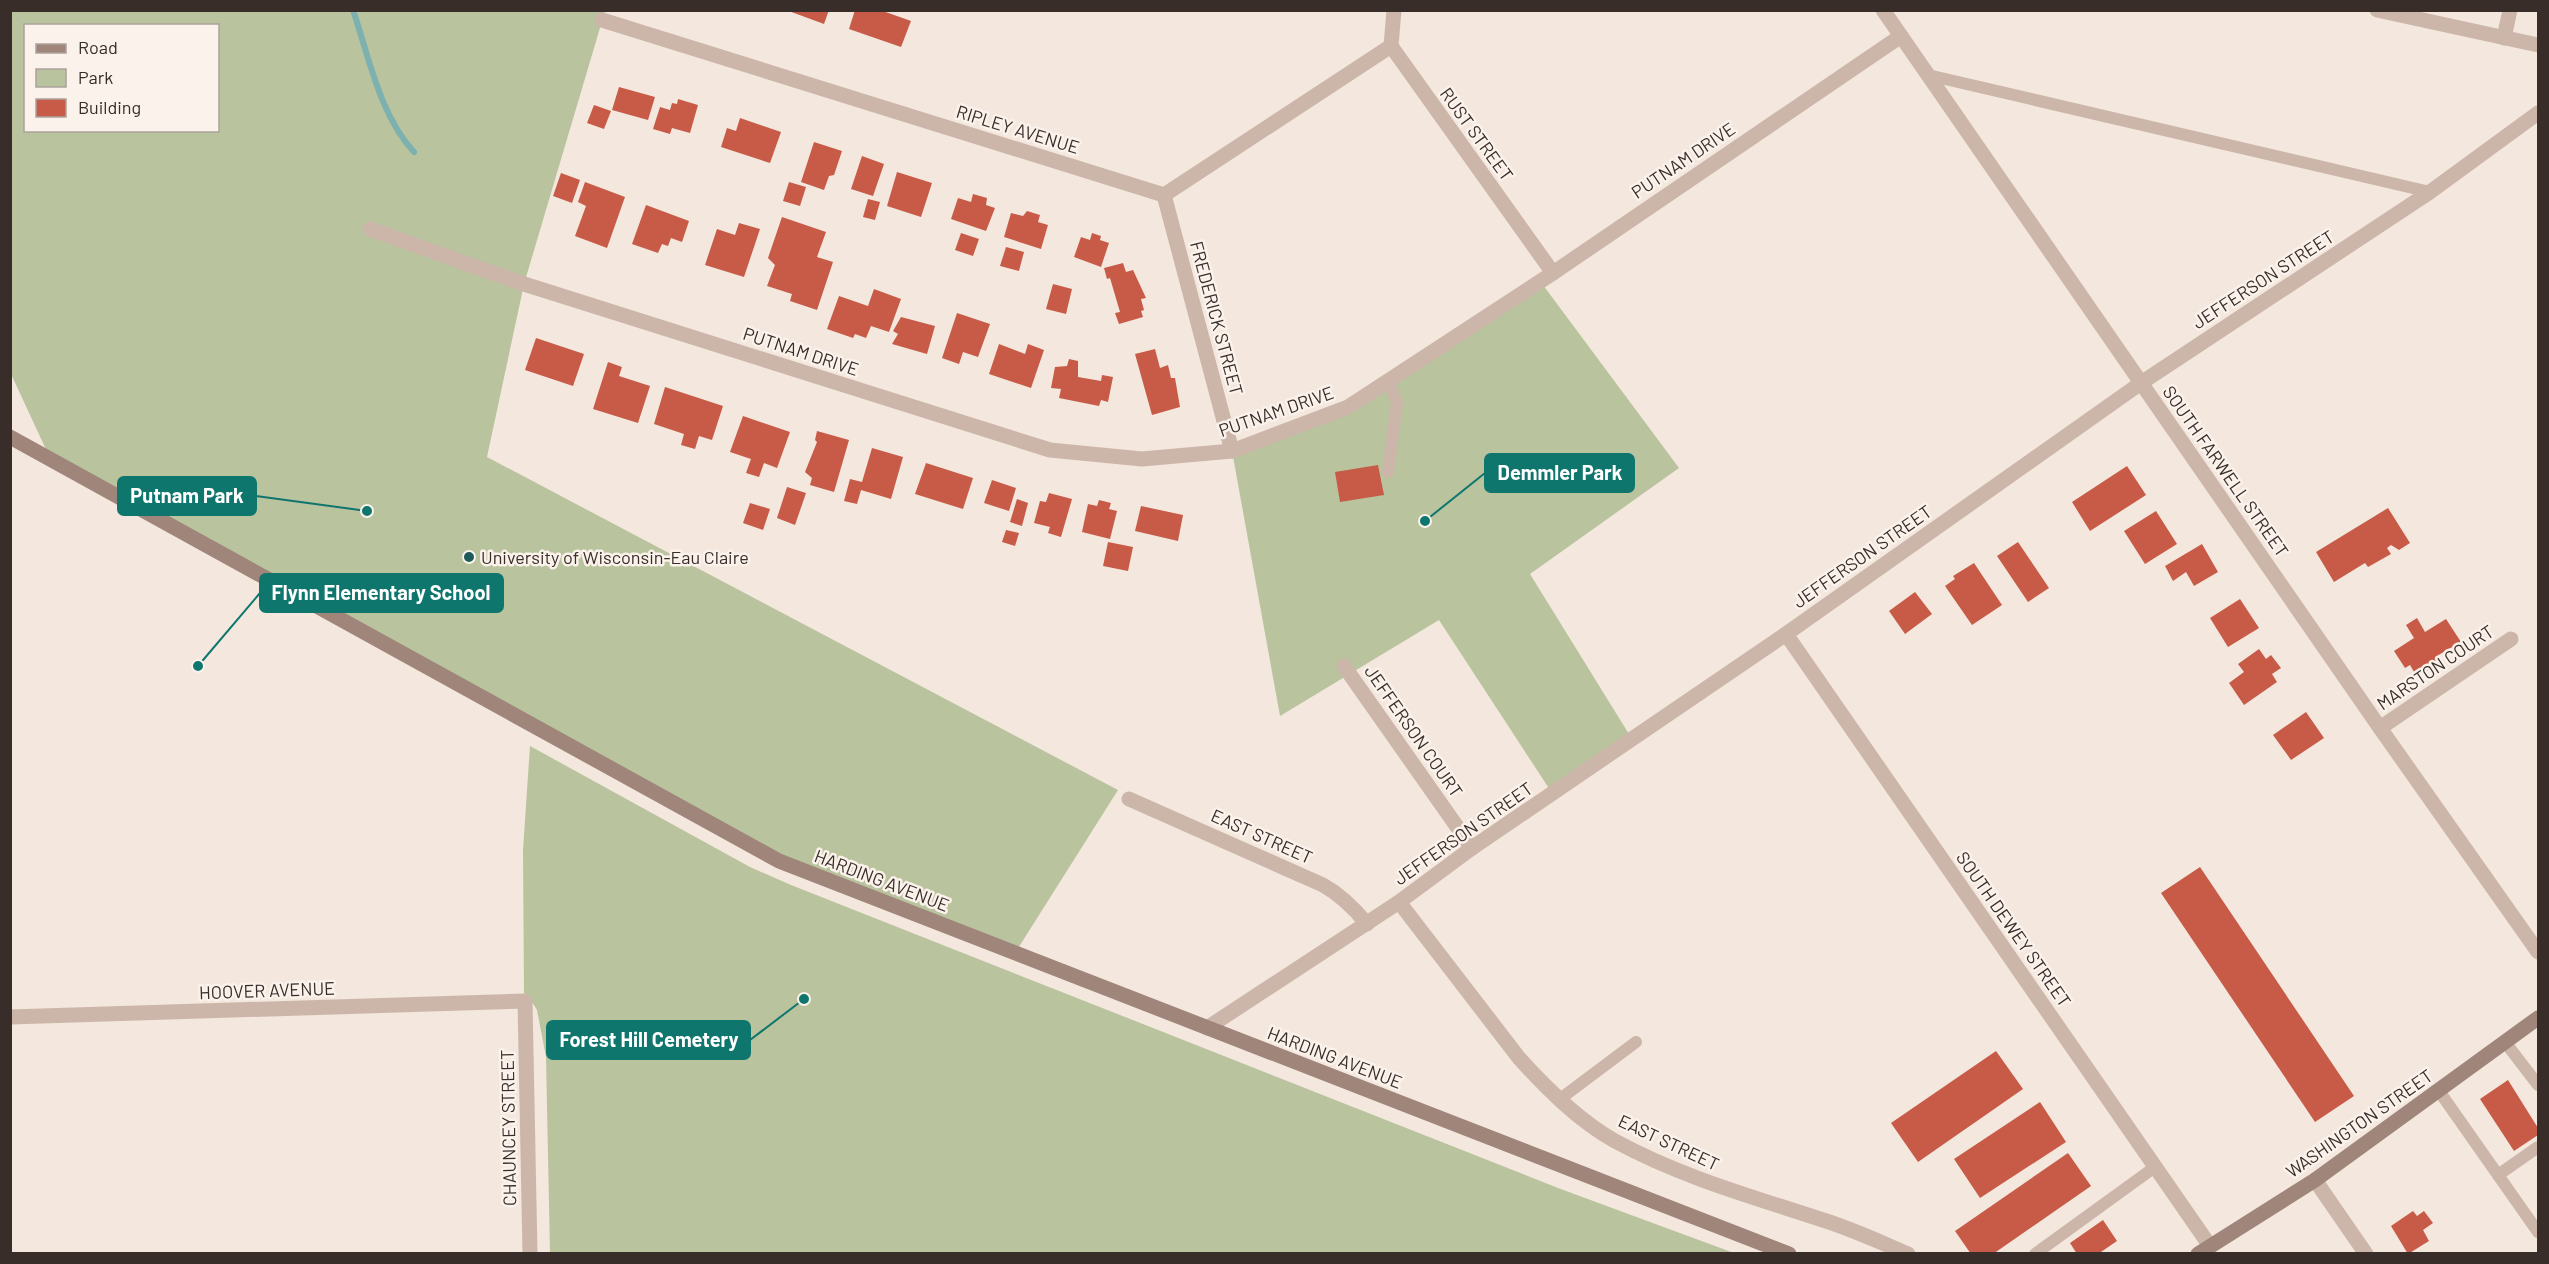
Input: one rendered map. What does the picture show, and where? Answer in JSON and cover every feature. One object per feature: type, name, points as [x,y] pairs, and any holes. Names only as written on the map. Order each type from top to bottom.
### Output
[{"type":"main road","name":"HARDING AVENUE","points":[[10,437],[779,861],[1789,1254]]},
{"type":"main road","name":"WASHINGTON STREET","points":[[2204,1250],[2315,1180],[2538,1018]]},
{"type":"street","points":[[1164,195],[1391,46],[1394,10]]},
{"type":"street","name":"SOUTH FARWELL STREET","points":[[1883,10],[2380,728],[2538,952]]},
{"type":"street","points":[[2377,10],[2538,45]]},
{"type":"street","points":[[2504,38],[2510,10]]},
{"type":"street","name":"RIPLEY AVENUE","points":[[602,20],[1164,195]]},
{"type":"street","name":"PUTNAM DRIVE","points":[[370,229],[524,284],[1050,450],[1142,459],[1232,451],[1348,407],[1553,273],[1901,36]]},
{"type":"street","name":"RUST STREET","points":[[1391,46],[1553,273]]},
{"type":"street","name":"JEFFERSON STREET","points":[[1208,1028],[1399,902],[1472,848],[1786,634],[2141,382],[2430,192],[2538,113]]},
{"type":"street","name":"FREDERICK STREET","points":[[1164,195],[1232,451]]},
{"type":"street","name":"SOUTH DEWEY STREET","points":[[1786,634],[2155,1167],[2204,1250]]},
{"type":"street","name":"MARSTON COURT","points":[[2380,728],[2511,639]]},
{"type":"street","name":"JEFFERSON COURT","points":[[1344,666],[1472,848]]},
{"type":"street","name":"EAST STREET","points":[[1129,800],[1323,885],[1353,907],[1367,924]]},
{"type":"street","name":"EAST STREET","points":[[1399,902],[1520,1058],[1588,1124],[1615,1141],[1720,1187],[1825,1220],[1908,1254]]},
{"type":"street","name":"HOOVER AVENUE","points":[[10,1017],[525,1001]]},
{"type":"street","name":"CHAUNCEY STREET","points":[[525,1001],[530,1254]]},
{"type":"street","points":[[2315,1180],[2366,1254]]},
{"type":"lane","points":[[1928,75],[2430,192]]},
{"type":"lane","points":[[1388,381],[1397,402],[1388,472]]},
{"type":"lane","points":[[1560,1099],[1636,1042]]},
{"type":"lane","points":[[2505,1042],[2538,1085]]},
{"type":"lane","points":[[2439,1091],[2538,1232]]},
{"type":"lane","points":[[2498,1175],[2538,1147]]},
{"type":"lane","points":[[2035,1254],[2155,1167]]},
{"type":"green space","name":"University of Wisconsin-Eau Claire","points":[[10,11],[605,11],[524,284],[487,457],[1118,790],[1015,953],[779,861],[50,458],[11,374]]},
{"type":"green space","points":[[1540,281],[1679,468],[1530,574],[1632,739],[1552,793],[1439,620],[1280,716],[1232,451],[1348,407]]},
{"type":"green space","points":[[530,746],[750,867],[791,885],[1558,1188],[1734,1253],[550,1253],[546,1057],[537,1010],[524,993],[523,850]]},
{"type":"building","points":[[786,10],[829,10],[824,24]]},
{"type":"building","points":[[855,10],[880,10],[911,21],[901,47],[849,29]]},
{"type":"building","points":[[619,87],[655,97],[648,120],[612,110]]},
{"type":"building","points":[[678,99],[698,105],[690,133],[672,128],[670,134],[653,129],[660,107],[670,110],[672,103],[677,104]]},
{"type":"building","points":[[594,105],[611,111],[604,129],[587,123]]},
{"type":"building","points":[[740,118],[781,132],[770,163],[721,147],[727,128],[736,131]]},
{"type":"building","points":[[814,142],[842,151],[834,175],[829,176],[824,190],[801,182]]},
{"type":"building","points":[[862,156],[884,164],[873,196],[851,189]]},
{"type":"building","points":[[897,172],[932,183],[921,217],[887,206]]},
{"type":"building","points":[[561,173],[580,180],[572,203],[553,196]]},
{"type":"building","points":[[585,182],[625,197],[607,248],[575,236],[586,206],[578,202]]},
{"type":"building","points":[[789,182],[806,187],[800,206],[783,201]]},
{"type":"building","points":[[973,194],[987,198],[986,205],[995,208],[986,231],[951,219],[958,198],[971,202]]},
{"type":"building","points":[[868,199],[880,202],[875,220],[863,217]]},
{"type":"building","points":[[646,205],[689,221],[682,242],[671,238],[668,246],[662,244],[658,253],[632,244]]},
{"type":"building","points":[[1027,211],[1040,215],[1038,222],[1048,225],[1041,249],[1004,237],[1011,213],[1023,216]]},
{"type":"building","points":[[782,217],[826,232],[817,257],[833,262],[817,310],[790,301],[792,294],[767,286],[775,265],[768,258]]},
{"type":"building","points":[[739,223],[760,229],[744,277],[705,265],[717,229],[735,235]]},
{"type":"building","points":[[961,233],[979,239],[973,256],[955,250]]},
{"type":"building","points":[[1092,233],[1101,236],[1100,240],[1109,243],[1101,267],[1074,257],[1081,237],[1090,240]]},
{"type":"building","points":[[1006,247],[1024,252],[1019,271],[1000,266]]},
{"type":"building","points":[[1123,263],[1126,272],[1133,270],[1146,298],[1141,299],[1143,317],[1119,324],[1115,313],[1120,312],[1110,278],[1107,279],[1104,268]]},
{"type":"building","points":[[1053,284],[1072,289],[1066,314],[1046,309]]},
{"type":"building","points":[[874,289],[901,299],[889,332],[871,326],[866,338],[855,334],[853,338],[827,329],[839,296],[868,306]]},
{"type":"building","points":[[957,313],[990,324],[978,357],[963,352],[959,364],[942,358]]},
{"type":"building","points":[[901,317],[935,326],[927,354],[892,344],[898,334],[893,331]]},
{"type":"building","points":[[536,338],[584,354],[573,386],[525,370]]},
{"type":"building","points":[[999,344],[1025,354],[1028,344],[1044,350],[1031,388],[989,374]]},
{"type":"building","points":[[1155,349],[1160,368],[1168,365],[1171,378],[1175,378],[1180,407],[1152,415],[1135,354]]},
{"type":"building","points":[[1069,359],[1078,361],[1078,377],[1101,381],[1102,375],[1113,377],[1108,402],[1101,400],[1099,406],[1059,398],[1061,389],[1051,388],[1055,367],[1067,366]]},
{"type":"building","points":[[608,362],[622,367],[619,376],[650,386],[638,423],[593,409]]},
{"type":"building","points":[[665,387],[723,406],[712,440],[699,436],[695,449],[681,445],[684,434],[654,424]]},
{"type":"building","points":[[743,416],[790,432],[777,468],[764,463],[759,477],[746,473],[751,459],[730,452]]},
{"type":"building","points":[[817,431],[849,440],[834,492],[810,485],[812,478],[805,472],[817,442],[815,440]]},
{"type":"building","points":[[872,448],[903,457],[891,499],[861,490],[857,504],[844,501],[850,479],[862,482]]},
{"type":"building","points":[[926,463],[973,478],[963,509],[915,494]]},
{"type":"building","points":[[1378,465],[1384,495],[1340,502],[1335,472]]},
{"type":"building","points":[[2127,466],[2146,495],[2090,531],[2072,502]]},
{"type":"building","points":[[992,480],[1016,488],[1009,511],[984,503]]},
{"type":"building","points":[[787,487],[806,493],[795,525],[777,518]]},
{"type":"building","points":[[1049,493],[1072,499],[1061,537],[1048,533],[1050,527],[1034,523],[1040,501],[1046,502]]},
{"type":"building","points":[[1017,499],[1028,503],[1022,526],[1010,522]]},
{"type":"building","points":[[1099,500],[1111,503],[1109,509],[1117,511],[1110,539],[1082,532],[1088,504],[1097,506]]},
{"type":"building","points":[[750,503],[770,509],[763,530],[743,523]]},
{"type":"building","points":[[1141,506],[1183,515],[1178,541],[1135,531]]},
{"type":"building","points":[[2388,508],[2410,543],[2399,550],[2391,545],[2387,548],[2391,554],[2368,567],[2365,563],[2334,582],[2316,552]]},
{"type":"building","points":[[2156,511],[2177,544],[2145,564],[2124,531]]},
{"type":"building","points":[[1006,530],[1019,533],[1015,546],[1002,542]]},
{"type":"building","points":[[1108,542],[1133,547],[1128,571],[1103,566]]},
{"type":"building","points":[[2018,542],[2049,588],[2028,602],[1997,556]]},
{"type":"building","points":[[2202,544],[2218,572],[2194,586],[2186,572],[2173,581],[2165,566]]},
{"type":"building","points":[[1974,563],[2002,605],[1972,625],[1945,586],[1955,579],[1953,576]]},
{"type":"building","points":[[1915,592],[1932,614],[1905,634],[1889,611]]},
{"type":"building","points":[[2240,599],[2259,628],[2228,647],[2210,618]]},
{"type":"building","points":[[2417,618],[2425,632],[2446,619],[2461,642],[2435,657],[2439,663],[2417,677],[2410,665],[2405,668],[2394,651],[2414,638],[2406,625]]},
{"type":"building","points":[[2259,649],[2266,659],[2271,655],[2281,668],[2272,674],[2277,682],[2244,705],[2229,683],[2244,672],[2238,664]]},
{"type":"building","points":[[2306,712],[2324,738],[2291,760],[2273,735]]},
{"type":"building","points":[[2200,867],[2354,1096],[2315,1122],[2161,893]]},
{"type":"building","points":[[1996,1051],[2023,1089],[1918,1162],[1891,1123]]},
{"type":"building","points":[[2508,1080],[2538,1128],[2538,1135],[2514,1151],[2480,1099]]},
{"type":"building","points":[[2040,1102],[2066,1142],[1980,1198],[1954,1159]]},
{"type":"building","points":[[2068,1153],[2091,1186],[1993,1254],[1971,1254],[1955,1231]]},
{"type":"building","points":[[2413,1211],[2417,1216],[2424,1211],[2433,1223],[2423,1230],[2429,1241],[2408,1254],[2391,1226]]},
{"type":"building","points":[[2103,1220],[2117,1241],[2098,1254],[2077,1254],[2070,1243]]},
{"type":"waterway","points":[[353,10],[384,104],[392,121],[414,152]]},
{"type":"place","name":"Putnam Park","points":[[367,511]]},
{"type":"place","name":"Demmler Park","points":[[1425,521]]},
{"type":"place","name":"University of Wisconsin-Eau Claire","points":[[469,557]]},
{"type":"place","name":"Flynn Elementary School","points":[[198,666]]},
{"type":"place","name":"Forest Hill Cemetery","points":[[804,999]]}]
